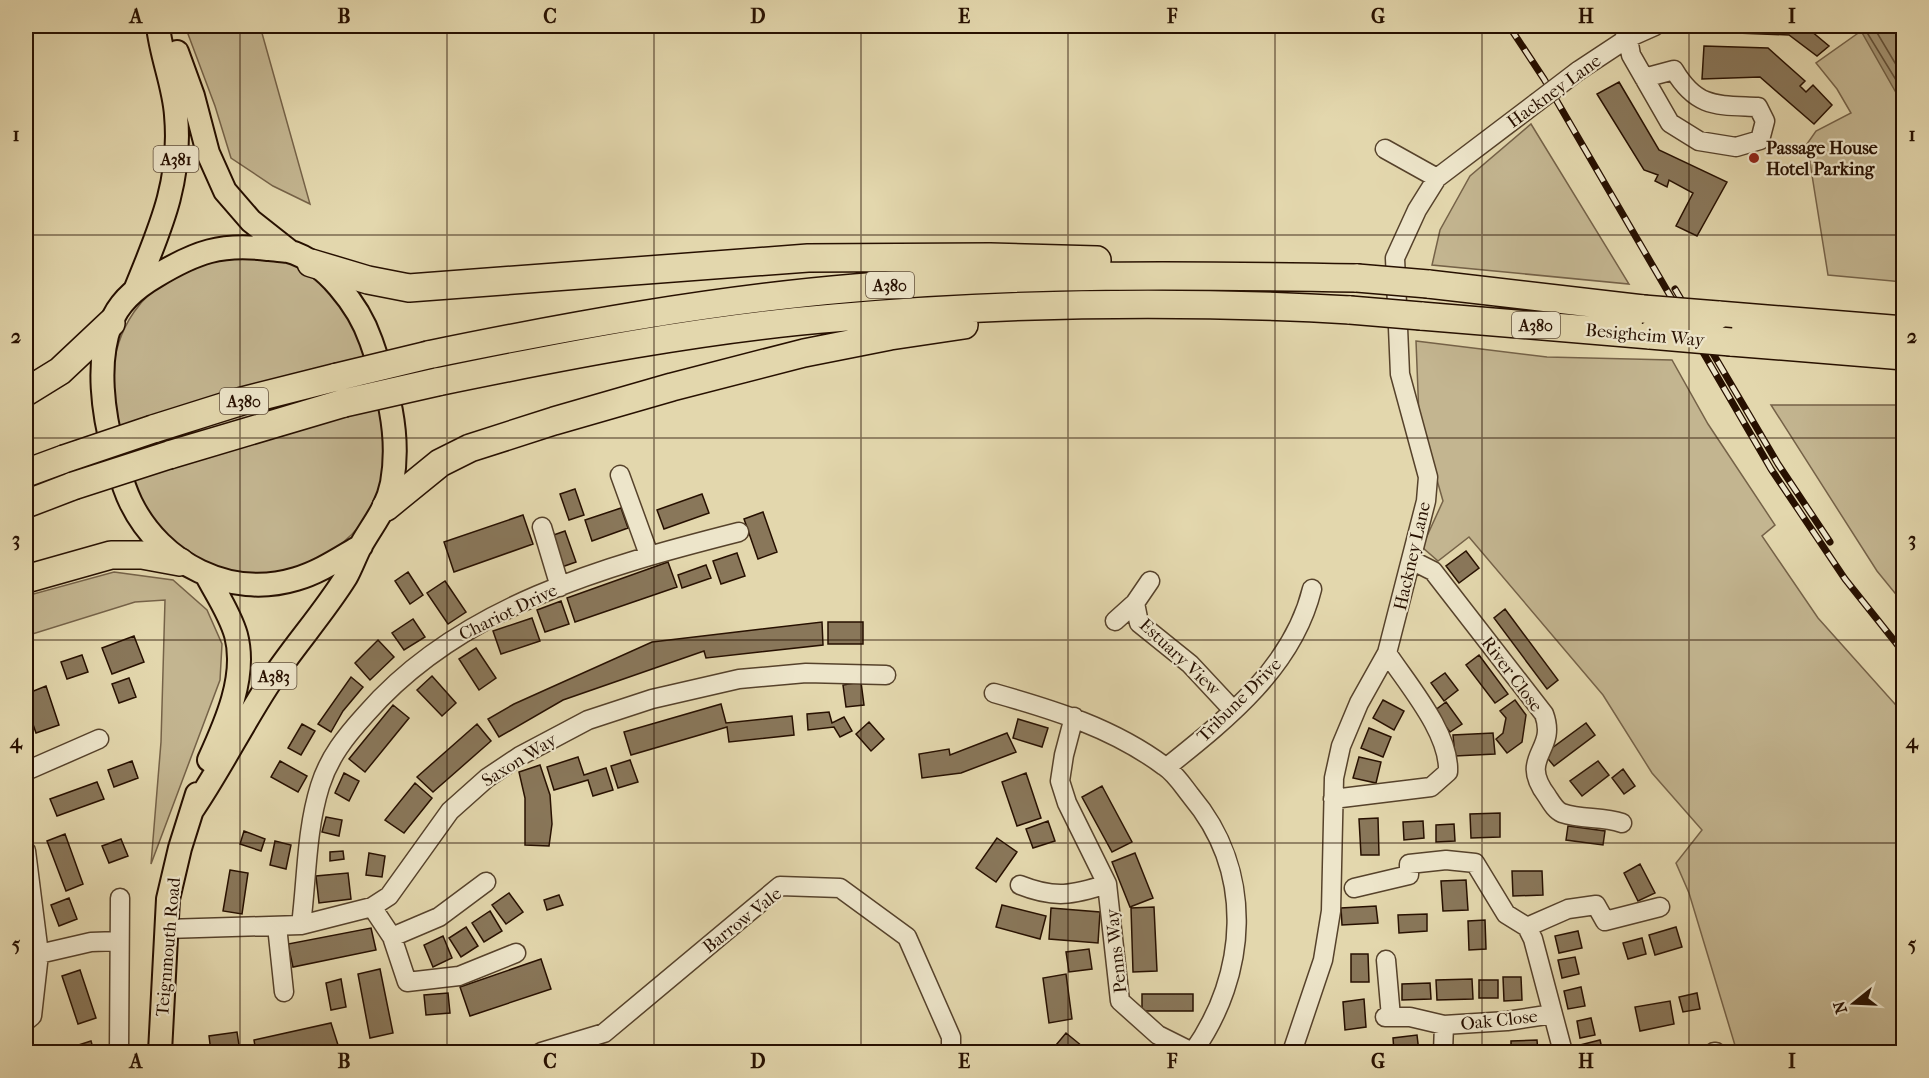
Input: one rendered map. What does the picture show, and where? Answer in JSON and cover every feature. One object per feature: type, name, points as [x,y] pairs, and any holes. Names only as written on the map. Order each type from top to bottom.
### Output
[{"type":"highway","name":"A380","points":[[300,257],[368,280],[409,288],[719,263],[884,256],[1106,260],[1190,275]]},
{"type":"highway","name":"A380","points":[[26,473],[242,401],[429,355],[648,315],[759,298],[856,287],[993,279],[1190,275]]},
{"type":"highway","name":"Besigheim Way","points":[[1190,275],[1357,278],[1428,284],[1643,309],[1718,315],[1899,343]]},
{"type":"highway","name":"A380","points":[[386,507],[440,463],[470,448],[672,387],[804,354],[890,336],[1029,320],[1119,303]]},
{"type":"highway","name":"A380","points":[[26,504],[169,455],[344,403],[581,354],[735,329],[821,319],[1119,303]]},
{"type":"highway","name":"Besigheim Way","points":[[1119,303],[1350,310],[1731,342],[1899,343]]},
{"type":"highway","points":[[26,392],[60,371],[111,322]]},
{"type":"highway","points":[[26,579],[111,555],[142,555],[180,562]]},
{"type":"main road","name":"A381","points":[[136,288],[164,220],[170,201],[175,166],[176,116],[158,26]]},
{"type":"main road","name":"A381","points":[[168,26],[193,96],[215,173],[235,205],[300,257]]},
{"type":"main road","points":[[361,546],[319,570],[281,584],[246,585],[207,576],[180,562],[149,532],[131,503],[110,440],[102,383],[111,322],[136,288],[179,262],[214,249],[246,246],[300,257],[346,295],[367,329],[392,408],[395,456],[386,507]]},
{"type":"main road","name":"Teignmouth Road","points":[[193,809],[268,685],[345,577],[361,546],[386,507]]},
{"type":"main road","name":"Teignmouth Road","points":[[160,1053],[166,929],[173,877],[203,773],[221,734],[233,697],[237,669],[236,634],[207,576]]},
{"type":"street","name":"Hackney Lane","points":[[1292,1053],[1323,960],[1331,910],[1333,799],[1341,746],[1359,703],[1387,653],[1426,501],[1428,477],[1400,374],[1395,258],[1417,210],[1437,178],[1578,71],[1625,32],[1655,26]]},
{"type":"street","points":[[1625,32],[1631,55],[1644,78],[1670,123],[1700,141],[1736,147],[1760,140],[1765,121],[1758,107],[1708,104],[1684,87],[1674,70],[1644,78]]},
{"type":"street","points":[[1385,149],[1437,178]]},
{"type":"street","points":[[620,475],[649,555]]},
{"type":"street","points":[[542,527],[560,586]]},
{"type":"street","name":"Chariot Drive","points":[[301,925],[309,831],[321,784],[337,746],[384,693],[427,656],[472,626],[560,586],[649,555],[739,532]]},
{"type":"street","name":"River Close","points":[[1411,560],[1433,571],[1544,714],[1549,728],[1546,741],[1533,764],[1537,783],[1559,812],[1578,818],[1605,817],[1622,823]]},
{"type":"street","name":"Estuary View","points":[[1115,621],[1135,603],[1150,581]]},
{"type":"street","name":"Tribune Drive","points":[[1167,767],[1270,673],[1288,649],[1303,620],[1312,589]]},
{"type":"street","name":"Estuary View","points":[[1135,603],[1139,623],[1190,664],[1232,709]]},
{"type":"street","points":[[1333,799],[1431,788],[1448,772],[1449,759],[1444,742],[1387,653]]},
{"type":"street","name":"Saxon Way","points":[[166,929],[301,925],[372,907],[389,896],[450,811],[487,778],[520,756],[588,720],[652,699],[739,679],[806,673],[886,675]]},
{"type":"street","points":[[994,693],[1074,717],[1130,742],[1167,767],[1208,816],[1223,848],[1233,884],[1239,932],[1228,982],[1211,1026],[1193,1053]]},
{"type":"street","name":"Penns Way","points":[[1074,717],[1060,781],[1067,803],[1107,884],[1120,1001],[1158,1035],[1193,1053]]},
{"type":"street","points":[[26,771],[99,739]]},
{"type":"street","points":[[26,851],[39,954],[32,1016],[26,1021]]},
{"type":"street","points":[[1354,888],[1409,875],[1408,864],[1446,860],[1475,863],[1506,914],[1527,927],[1533,939],[1563,1053]]},
{"type":"street","points":[[393,937],[439,917],[486,882]]},
{"type":"street","name":"Penns Way","points":[[1020,885],[1055,896],[1078,893],[1107,884]]},
{"type":"street","name":"Barrow Vale","points":[[541,1053],[604,1033],[780,886],[840,888],[907,936],[951,1037],[951,1053]]},
{"type":"street","points":[[118,1053],[120,898]]},
{"type":"street","points":[[1527,927],[1568,909],[1586,906],[1596,905],[1605,921],[1660,907]]},
{"type":"street","points":[[372,907],[393,937],[406,982],[459,976],[516,953]]},
{"type":"street","points":[[277,926],[284,992]]},
{"type":"street","points":[[39,954],[91,942],[119,942]]},
{"type":"street","name":"Oak Close","points":[[1386,960],[1388,1017],[1410,1017],[1444,1025],[1507,1021],[1553,1014]]},
{"type":"street","name":"Oak Close","points":[[1443,1053],[1444,1025]]},
{"type":"shaded area","points":[[185,26],[260,26],[310,204],[273,186],[231,158],[215,106]]},
{"type":"shaded area","points":[[1854,26],[1903,26],[1903,282],[1828,275],[1807,144],[1816,131],[1851,113],[1837,89],[1816,63],[1861,31]]},
{"type":"shaded area","points":[[1531,124],[1629,284],[1432,265],[1440,230],[1470,176]]},
{"type":"shaded area","points":[[224,257],[270,258],[292,264],[320,282],[332,295],[353,324],[367,354],[386,436],[386,454],[379,491],[360,525],[342,543],[321,557],[279,572],[257,574],[235,572],[194,557],[175,545],[152,520],[141,501],[126,459],[115,413],[114,361],[118,344],[134,312],[153,291],[174,277]]},
{"type":"shaded area","points":[[1416,341],[1547,357],[1672,360],[1708,424],[1775,525],[1762,536],[1818,618],[1903,713],[1903,1052],[1737,1052],[1689,893],[1676,863],[1702,830],[1652,773],[1603,695],[1469,537],[1438,561],[1422,547],[1443,501],[1419,417]]},
{"type":"shaded area","points":[[1771,405],[1903,405],[1903,603],[1877,571]]},
{"type":"shaded area","points":[[114,572],[173,580],[207,610],[222,644],[220,680],[151,864],[161,742],[165,600],[135,602],[26,636],[26,596]]},
{"type":"water","points":[[1854,26],[1903,26],[1903,105],[1861,31]]},
{"type":"building","points":[[1737,26],[1805,26],[1829,46],[1817,56],[1789,35],[1737,33]]},
{"type":"building","points":[[1704,46],[1768,48],[1805,81],[1800,86],[1806,92],[1813,85],[1832,105],[1814,124],[1760,77],[1702,79]]},
{"type":"building","points":[[1619,82],[1659,150],[1727,182],[1697,236],[1676,226],[1693,193],[1669,180],[1667,187],[1655,181],[1658,175],[1644,170],[1597,94]]},
{"type":"building","points":[[575,489],[584,515],[569,520],[560,494]]},
{"type":"building","points":[[702,494],[709,513],[664,529],[657,510]]},
{"type":"building","points":[[621,508],[628,528],[592,541],[585,520]]},
{"type":"building","points":[[763,512],[777,552],[758,559],[744,519]]},
{"type":"building","points":[[523,515],[533,544],[454,572],[444,542]]},
{"type":"building","points":[[565,531],[576,562],[559,568],[548,537]]},
{"type":"building","points":[[1466,551],[1479,568],[1459,583],[1446,566]]},
{"type":"building","points":[[737,553],[745,576],[721,584],[713,561]]},
{"type":"building","points":[[668,562],[677,587],[575,622],[567,598]]},
{"type":"building","points":[[706,565],[711,578],[682,588],[678,575]]},
{"type":"building","points":[[408,572],[423,595],[410,604],[395,581]]},
{"type":"building","points":[[445,581],[466,612],[448,624],[427,593]]},
{"type":"building","points":[[561,601],[569,624],[545,632],[537,610]]},
{"type":"building","points":[[1505,609],[1558,680],[1547,689],[1494,618]]},
{"type":"building","points":[[532,618],[540,641],[501,654],[493,631]]},
{"type":"building","points":[[413,619],[425,637],[404,650],[392,633]]},
{"type":"building","points":[[822,622],[823,645],[706,658],[704,651],[563,700],[499,737],[488,719],[514,704],[652,642]]},
{"type":"building","points":[[828,622],[863,622],[863,644],[828,644]]},
{"type":"building","points":[[134,636],[144,662],[112,674],[102,648]]},
{"type":"building","points":[[378,640],[394,657],[370,680],[355,663]]},
{"type":"building","points":[[476,648],[496,678],[479,690],[459,659]]},
{"type":"building","points":[[82,655],[88,672],[67,679],[61,662]]},
{"type":"building","points":[[1479,655],[1508,694],[1495,703],[1466,665]]},
{"type":"building","points":[[1445,673],[1458,690],[1444,701],[1431,683]]},
{"type":"building","points":[[432,676],[456,703],[442,716],[417,690]]},
{"type":"building","points":[[351,677],[363,687],[343,711],[331,732],[318,724]]},
{"type":"building","points":[[129,678],[136,697],[119,703],[112,684]]},
{"type":"building","points":[[861,682],[864,705],[846,707],[843,685]]},
{"type":"building","points":[[46,686],[59,725],[36,733],[26,704],[26,694]]},
{"type":"building","points":[[1383,700],[1404,711],[1394,730],[1373,718]]},
{"type":"building","points":[[1515,700],[1526,715],[1522,742],[1507,753],[1496,739],[1503,733],[1506,718],[1500,711]]},
{"type":"building","points":[[1446,702],[1462,724],[1450,732],[1434,711]]},
{"type":"building","points":[[721,704],[726,723],[792,716],[794,735],[729,742],[727,727],[631,755],[624,732]]},
{"type":"building","points":[[393,705],[409,718],[365,772],[349,759]]},
{"type":"building","points":[[829,712],[832,723],[844,717],[852,731],[840,737],[834,727],[808,730],[807,714]]},
{"type":"building","points":[[1018,719],[1048,728],[1042,747],[1013,738]]},
{"type":"building","points":[[869,722],[884,739],[871,751],[856,734]]},
{"type":"building","points":[[1586,723],[1595,735],[1554,766],[1544,754]]},
{"type":"building","points":[[302,724],[315,731],[301,755],[288,748]]},
{"type":"building","points":[[477,724],[491,741],[433,792],[417,777]]},
{"type":"building","points":[[1369,728],[1391,737],[1383,757],[1361,748]]},
{"type":"building","points":[[1007,733],[1016,752],[961,773],[922,778],[919,754],[949,749],[950,755]]},
{"type":"building","points":[[1493,733],[1495,754],[1455,756],[1453,735]]},
{"type":"building","points":[[578,757],[584,775],[606,768],[613,790],[593,796],[588,780],[554,790],[547,767]]},
{"type":"building","points":[[1359,757],[1381,762],[1376,783],[1353,778]]},
{"type":"building","points":[[630,760],[638,782],[618,788],[611,766]]},
{"type":"building","points":[[132,761],[138,778],[114,787],[108,770]]},
{"type":"building","points":[[280,761],[307,776],[298,792],[271,777]]},
{"type":"building","points":[[1598,761],[1609,775],[1582,796],[1570,781]]},
{"type":"building","points":[[540,765],[550,795],[552,824],[549,846],[525,845],[525,798],[519,772]]},
{"type":"building","points":[[1623,769],[1635,786],[1624,794],[1612,778]]},
{"type":"building","points":[[344,773],[359,781],[349,801],[335,793]]},
{"type":"building","points":[[1026,773],[1041,818],[1017,826],[1002,782]]},
{"type":"building","points":[[97,782],[104,799],[57,816],[50,799]]},
{"type":"building","points":[[415,783],[432,798],[404,833],[385,820]]},
{"type":"building","points":[[1102,786],[1132,842],[1112,852],[1082,797]]},
{"type":"building","points":[[1500,813],[1500,837],[1471,838],[1470,814]]},
{"type":"building","points":[[326,817],[342,820],[339,836],[322,832]]},
{"type":"building","points":[[1378,818],[1379,855],[1361,855],[1359,819]]},
{"type":"building","points":[[1048,821],[1055,841],[1033,848],[1026,829]]},
{"type":"building","points":[[1423,821],[1424,838],[1404,840],[1403,822]]},
{"type":"building","points":[[1454,824],[1455,841],[1436,842],[1436,825]]},
{"type":"building","points":[[1568,826],[1605,831],[1603,845],[1566,840]]},
{"type":"building","points":[[244,831],[265,839],[261,851],[240,844]]},
{"type":"building","points":[[65,834],[83,884],[66,891],[47,841]]},
{"type":"building","points":[[997,838],[1017,852],[996,882],[976,868]]},
{"type":"building","points":[[121,839],[128,856],[109,863],[102,846]]},
{"type":"building","points":[[275,841],[291,845],[286,869],[270,865]]},
{"type":"building","points":[[343,851],[344,859],[330,861],[330,852]]},
{"type":"building","points":[[369,853],[385,856],[382,877],[366,875]]},
{"type":"building","points":[[1135,853],[1153,898],[1130,907],[1112,862]]},
{"type":"building","points":[[1640,864],[1655,893],[1638,901],[1624,873]]},
{"type":"building","points":[[230,870],[248,873],[242,914],[223,911]]},
{"type":"building","points":[[1512,871],[1542,871],[1543,895],[1513,896]]},
{"type":"building","points":[[348,873],[351,899],[319,903],[316,876]]},
{"type":"building","points":[[1466,880],[1468,910],[1443,911],[1441,881]]},
{"type":"building","points":[[509,893],[523,912],[506,924],[492,905]]},
{"type":"building","points":[[559,895],[563,905],[547,910],[544,900]]},
{"type":"building","points":[[69,898],[77,919],[59,926],[51,905]]},
{"type":"building","points":[[1002,905],[1046,916],[1040,939],[996,927]]},
{"type":"building","points":[[1376,906],[1378,923],[1342,925],[1341,908]]},
{"type":"building","points":[[1154,907],[1157,971],[1133,972],[1131,908]]},
{"type":"building","points":[[1051,908],[1100,912],[1098,943],[1049,939]]},
{"type":"building","points":[[490,911],[502,931],[484,942],[472,923]]},
{"type":"building","points":[[1427,914],[1427,931],[1399,933],[1398,915]]},
{"type":"building","points":[[1485,920],[1486,949],[1469,950],[1468,921]]},
{"type":"building","points":[[466,927],[478,946],[461,957],[449,938]]},
{"type":"building","points":[[1676,927],[1682,947],[1655,955],[1649,935]]},
{"type":"building","points":[[371,928],[376,950],[293,967],[288,944]]},
{"type":"building","points":[[1578,931],[1582,948],[1559,953],[1555,936]]},
{"type":"building","points":[[443,936],[452,958],[433,967],[424,945]]},
{"type":"building","points":[[1642,938],[1646,954],[1628,959],[1623,943]]},
{"type":"building","points":[[1089,949],[1092,969],[1069,972],[1066,952]]},
{"type":"building","points":[[1351,954],[1368,954],[1369,982],[1351,982]]},
{"type":"building","points":[[1575,957],[1579,974],[1562,978],[1558,960]]},
{"type":"building","points":[[541,959],[551,989],[470,1016],[460,987]]},
{"type":"building","points":[[380,969],[393,1033],[370,1038],[358,974]]},
{"type":"building","points":[[80,970],[96,1018],[78,1024],[62,976]]},
{"type":"building","points":[[1066,974],[1072,1019],[1049,1023],[1043,978]]},
{"type":"building","points":[[1503,977],[1521,977],[1522,1000],[1504,1001]]},
{"type":"building","points":[[341,979],[346,1007],[331,1010],[326,983]]},
{"type":"building","points":[[1472,979],[1473,999],[1437,1000],[1436,980]]},
{"type":"building","points":[[1479,980],[1498,980],[1498,998],[1479,998]]},
{"type":"building","points":[[1430,983],[1431,999],[1402,1000],[1402,984]]},
{"type":"building","points":[[1581,987],[1585,1006],[1568,1009],[1564,991]]},
{"type":"building","points":[[448,993],[450,1013],[426,1015],[424,995]]},
{"type":"building","points":[[1697,993],[1700,1009],[1683,1012],[1679,997]]},
{"type":"building","points":[[1142,994],[1193,994],[1193,1011],[1142,1011]]},
{"type":"building","points":[[1364,999],[1366,1027],[1345,1030],[1343,1002]]},
{"type":"building","points":[[1670,1001],[1674,1024],[1640,1031],[1635,1007]]},
{"type":"building","points":[[1591,1018],[1595,1035],[1580,1038],[1577,1021]]},
{"type":"building","points":[[331,1023],[338,1045],[306,1052],[256,1052],[254,1040]]},
{"type":"building","points":[[237,1032],[240,1052],[211,1052],[209,1036]]},
{"type":"building","points":[[1066,1033],[1082,1046],[1077,1052],[1051,1051]]},
{"type":"building","points":[[1417,1035],[1419,1052],[1394,1052],[1393,1038]]},
{"type":"building","points":[[1537,1040],[1538,1052],[1511,1052],[1511,1041]]},
{"type":"building","points":[[1600,1040],[1603,1052],[1578,1052],[1576,1046]]},
{"type":"building","points":[[91,1041],[94,1052],[64,1052],[63,1050]]},
{"type":"railway","points":[[1509,26],[1544,79],[1771,469],[1845,579],[1904,653]]},
{"type":"railway","points":[[1675,289],[1778,464],[1830,542]]},
{"type":"place","name":"Passage House Hotel Parking","points":[[1754,158]]}]
